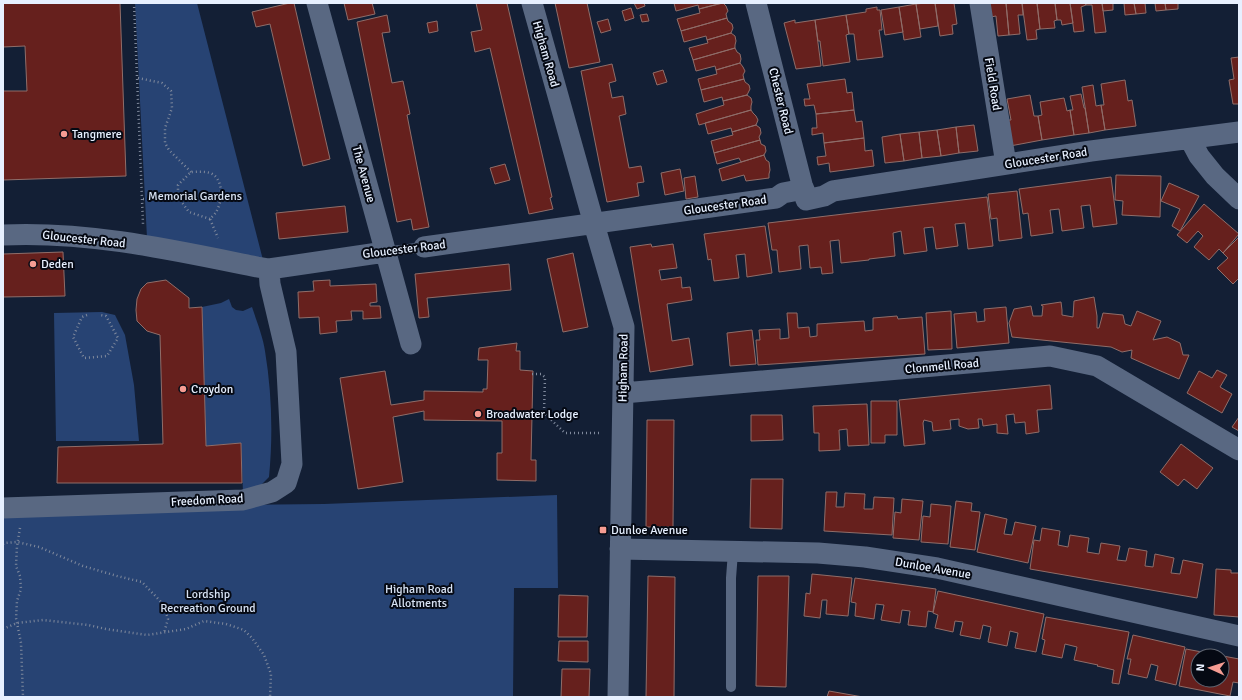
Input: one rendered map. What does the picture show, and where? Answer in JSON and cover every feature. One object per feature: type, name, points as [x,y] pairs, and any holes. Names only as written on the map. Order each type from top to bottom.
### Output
[{"type":"street","name":"The Avenue","points":[[317,3],[411,344]]},
{"type":"street","name":"Higham Road","points":[[532,3],[624,327],[618,697]]},
{"type":"street","name":"Chester Road","points":[[756,3],[805,194]]},
{"type":"street","name":"Field Road","points":[[980,3],[1006,164]]},
{"type":"street","name":"Gloucester Road","points":[[424,247],[776,198],[783,193],[824,196],[833,191],[1006,164],[1091,151],[1239,132]]},
{"type":"street","points":[[1190,139],[1199,156],[1215,176],[1239,199]]},
{"type":"street","name":"Gloucester Road","points":[[3,235],[32,234],[90,237],[269,268],[385,252]]},
{"type":"street","name":"Freedom Road","points":[[3,508],[243,500],[272,492],[286,483],[292,464],[286,352],[270,284],[269,268]]},
{"type":"street","name":"Clonmell Road","points":[[623,393],[1050,356],[1097,366],[1239,450]]},
{"type":"street","name":"Dunloe Avenue","points":[[620,549],[818,553],[865,557],[938,568],[1239,636]]},
{"type":"lane","name":"Gloucester Road","points":[[385,252],[424,247]]},
{"type":"lane","points":[[731,687],[731,578],[733,552]]},
{"type":"path","points":[[134,3],[143,199],[143,245]]},
{"type":"path","points":[[138,78],[162,83],[171,91],[172,108],[165,128],[165,143],[169,150],[190,172],[210,173],[219,181],[221,190],[220,201],[216,212],[210,219]]},
{"type":"path","points":[[190,172],[178,185],[178,196],[189,212],[210,219],[227,261]]},
{"type":"path","points":[[143,199],[178,196]]},
{"type":"path","points":[[87,315],[82,317],[73,337],[84,358],[108,356],[118,338],[106,316],[100,315]]},
{"type":"path","points":[[532,374],[540,374],[545,377],[544,413],[565,433],[622,433]]},
{"type":"path","points":[[23,697],[21,643],[17,623],[17,601],[21,589],[20,576],[16,566],[18,542],[24,508]]},
{"type":"path","points":[[3,544],[18,542],[39,547],[84,566],[142,582],[163,604],[168,619],[164,633]]},
{"type":"path","points":[[3,629],[17,623],[43,620],[88,625],[147,635],[186,629],[204,621],[226,624],[244,630],[260,649],[271,674],[270,697]]},
{"type":"green space","name":"Memorial Gardens","points":[[135,3],[197,3],[263,260],[147,238]]},
{"type":"green space","points":[[229,299],[232,307],[236,310],[243,311],[252,307],[264,346],[270,399],[271,446],[269,477],[258,488],[243,492],[241,443],[206,446],[202,307],[221,303]]},
{"type":"green space","points":[[102,312],[115,315],[125,335],[134,385],[139,441],[56,441],[54,313]]},
{"type":"green space","name":"Lordship Recreation Ground","points":[[557,495],[558,588],[514,588],[513,697],[3,697],[3,507],[324,504]]},
{"type":"building","name":"Tangmere","points":[[3,3],[120,3],[126,176],[3,180],[3,91],[27,91],[25,46],[3,47]]},
{"type":"building","points":[[294,3],[330,159],[303,166],[270,24],[256,27],[252,12]]},
{"type":"building","points":[[344,3],[372,3],[375,14],[348,20]]},
{"type":"building","points":[[476,3],[507,3],[552,197],[550,198],[553,209],[529,214],[490,48],[475,52],[471,32],[482,30]]},
{"type":"building","points":[[555,3],[587,3],[600,62],[569,68]]},
{"type":"building","points":[[634,3],[644,3],[645,6],[637,9]]},
{"type":"building","points":[[674,3],[722,3],[699,9],[698,5],[676,11]]},
{"type":"building","points":[[723,3],[728,11],[726,14],[727,18],[681,31],[677,19],[700,13],[699,9]]},
{"type":"building","points":[[935,3],[938,26],[920,29],[916,4]]},
{"type":"building","points":[[935,3],[954,3],[957,24],[952,25],[953,34],[940,36]]},
{"type":"building","points":[[990,3],[1006,3],[1009,35],[998,36],[996,16],[991,17]]},
{"type":"building","points":[[1006,3],[1022,3],[1023,15],[1018,15],[1020,34],[1009,35]]},
{"type":"building","points":[[1022,3],[1037,3],[1040,29],[1036,30],[1037,39],[1027,40]]},
{"type":"building","points":[[1037,3],[1055,3],[1057,20],[1054,21],[1055,28],[1040,29]]},
{"type":"building","points":[[1055,3],[1070,3],[1073,23],[1062,25],[1061,20],[1057,20]]},
{"type":"building","points":[[1070,3],[1085,3],[1086,5],[1081,7],[1084,31],[1074,32]]},
{"type":"building","points":[[1085,3],[1102,3],[1106,32],[1095,33],[1092,5],[1086,5]]},
{"type":"building","points":[[1102,3],[1113,3],[1113,10],[1103,11]]},
{"type":"building","points":[[1124,3],[1134,3],[1136,14],[1125,15]]},
{"type":"building","points":[[1134,3],[1145,3],[1146,13],[1136,14]]},
{"type":"building","points":[[1155,3],[1165,3],[1166,10],[1156,11]]},
{"type":"building","points":[[1165,3],[1178,3],[1178,9],[1166,10]]},
{"type":"building","points":[[916,4],[921,37],[904,40],[899,7]]},
{"type":"building","points":[[877,7],[877,10],[880,10],[882,30],[879,30],[883,57],[857,60],[854,34],[849,34],[846,15],[866,12],[866,9]]},
{"type":"building","points":[[899,7],[903,32],[885,35],[881,10]]},
{"type":"building","points":[[631,8],[634,18],[625,21],[622,11]]},
{"type":"building","points":[[647,14],[649,21],[642,22],[640,15]]},
{"type":"building","points":[[387,15],[390,32],[382,33],[392,83],[403,81],[410,114],[407,115],[429,227],[413,230],[411,219],[397,222],[357,22]]},
{"type":"building","points":[[846,15],[849,34],[846,35],[850,62],[823,66],[820,41],[818,41],[815,20]]},
{"type":"building","points":[[727,18],[732,24],[733,28],[731,33],[707,40],[706,36],[684,42],[681,31]]},
{"type":"building","points":[[608,19],[611,30],[601,33],[597,22]]},
{"type":"building","points":[[795,20],[795,23],[815,20],[821,66],[796,69],[784,23]]},
{"type":"building","points":[[437,21],[438,31],[429,33],[427,23]]},
{"type":"building","points":[[731,33],[735,36],[735,48],[693,60],[689,48],[708,43],[707,40]]},
{"type":"building","points":[[735,48],[740,54],[740,63],[716,70],[715,66],[696,71],[693,60]]},
{"type":"building","points":[[1239,57],[1239,104],[1233,104],[1229,80],[1234,79],[1231,58]]},
{"type":"building","points":[[740,63],[745,71],[743,75],[744,79],[701,90],[698,79],[717,74],[716,70]]},
{"type":"building","points":[[612,64],[616,81],[609,83],[612,98],[623,96],[626,114],[619,116],[629,168],[641,166],[644,182],[637,183],[639,196],[607,202],[581,71]]},
{"type":"building","points":[[663,70],[667,82],[657,85],[653,73]]},
{"type":"building","points":[[744,79],[749,85],[750,89],[747,95],[723,101],[722,97],[704,102],[701,90]]},
{"type":"building","points":[[845,79],[847,93],[852,92],[854,110],[816,114],[814,105],[805,106],[804,99],[810,99],[807,84]]},
{"type":"building","points":[[1125,80],[1128,101],[1132,100],[1136,126],[1105,130],[1101,105],[1104,105],[1101,84]]},
{"type":"building","points":[[1093,85],[1096,106],[1101,105],[1105,130],[1089,133],[1082,87]]},
{"type":"building","points":[[1081,94],[1089,133],[1074,135],[1070,110],[1073,110],[1070,96]]},
{"type":"building","points":[[747,95],[751,98],[751,110],[699,125],[696,114],[724,105],[723,101]]},
{"type":"building","points":[[1030,95],[1034,116],[1038,116],[1042,140],[1010,146],[1007,120],[1011,120],[1007,99]]},
{"type":"building","points":[[1064,98],[1067,111],[1070,110],[1074,135],[1042,140],[1038,116],[1042,115],[1040,102]]},
{"type":"building","points":[[751,110],[758,120],[756,125],[732,132],[731,128],[708,134],[705,123]]},
{"type":"building","points":[[854,110],[856,122],[862,121],[864,138],[824,143],[823,133],[812,135],[812,128],[817,128],[816,114]]},
{"type":"building","points":[[756,125],[760,128],[760,140],[714,153],[711,141],[733,135],[732,132]]},
{"type":"building","points":[[974,125],[978,151],[959,153],[956,127]]},
{"type":"building","points":[[956,127],[959,153],[941,156],[937,130]]},
{"type":"building","points":[[937,130],[941,156],[922,158],[919,132]]},
{"type":"building","points":[[919,132],[922,158],[904,161],[900,134]]},
{"type":"building","points":[[900,134],[904,161],[885,163],[882,137]]},
{"type":"building","points":[[864,138],[865,151],[872,150],[874,166],[830,172],[829,163],[818,165],[817,157],[826,156],[824,143]]},
{"type":"building","points":[[760,140],[761,144],[765,146],[766,151],[764,155],[741,162],[739,158],[717,164],[714,153]]},
{"type":"building","points":[[764,155],[766,160],[769,162],[769,178],[746,181],[744,175],[722,181],[719,169]]},
{"type":"building","points":[[505,164],[510,180],[495,184],[490,168]]},
{"type":"building","points":[[680,169],[684,191],[665,195],[661,173]]},
{"type":"building","points":[[1116,175],[1161,176],[1160,217],[1122,215],[1123,201],[1115,200]]},
{"type":"building","points":[[695,176],[698,197],[686,199],[684,178]]},
{"type":"building","points":[[1111,177],[1117,224],[1093,227],[1090,205],[1081,206],[1084,228],[1062,231],[1059,209],[1050,210],[1053,233],[1031,236],[1028,213],[1023,214],[1019,189]]},
{"type":"building","points":[[1169,183],[1199,196],[1180,231],[1172,226],[1180,209],[1161,201]]},
{"type":"building","points":[[1017,191],[1022,238],[999,241],[997,218],[991,219],[988,194]]},
{"type":"building","points":[[987,197],[993,246],[968,249],[965,223],[955,224],[958,246],[936,249],[933,227],[924,228],[927,251],[904,254],[901,231],[893,233],[895,256],[869,260],[841,263],[839,240],[830,241],[833,273],[822,274],[821,267],[810,268],[808,245],[799,246],[801,269],[779,272],[777,250],[772,250],[768,223]]},
{"type":"building","points":[[1204,204],[1239,234],[1223,253],[1219,249],[1209,260],[1194,247],[1203,236],[1198,231],[1187,243],[1177,235]]},
{"type":"building","points":[[345,206],[348,232],[279,239],[276,213]]},
{"type":"building","points":[[765,226],[772,273],[747,277],[745,254],[736,255],[739,278],[714,281],[711,259],[708,260],[704,234]]},
{"type":"building","points":[[1239,237],[1239,278],[1233,284],[1217,268],[1228,258],[1223,253]]},
{"type":"building","points":[[651,244],[652,247],[673,244],[677,268],[659,270],[661,280],[681,277],[682,288],[690,287],[692,300],[667,304],[672,341],[689,338],[693,365],[650,372],[630,247]]},
{"type":"building","name":"Deden","points":[[63,252],[65,296],[3,297],[3,254]]},
{"type":"building","points":[[573,253],[588,327],[563,332],[547,259]]},
{"type":"building","points":[[509,264],[511,290],[427,298],[429,317],[419,318],[415,274]]},
{"type":"building","name":"Croydon","points":[[166,280],[189,298],[189,308],[202,307],[206,446],[241,443],[242,483],[57,483],[58,447],[163,444],[160,335],[147,331],[137,321],[136,310],[137,299],[141,289],[147,283]]},
{"type":"building","points":[[330,280],[330,286],[376,284],[377,302],[370,303],[370,306],[380,306],[381,318],[363,319],[363,311],[351,311],[352,320],[336,321],[337,332],[320,334],[319,317],[299,318],[298,292],[314,291],[313,281]]},
{"type":"building","points":[[1094,297],[1097,328],[1099,328],[1103,313],[1123,315],[1125,324],[1131,326],[1137,311],[1161,321],[1153,340],[1167,337],[1180,343],[1183,355],[1189,355],[1179,379],[1131,358],[1132,350],[1122,352],[1111,347],[1012,337],[1009,323],[1014,309],[1031,306],[1033,316],[1042,316],[1043,306],[1041,305],[1061,302],[1062,315],[1073,317],[1074,301]]},
{"type":"building","points":[[1006,307],[1009,343],[957,348],[954,314],[976,312],[977,322],[985,321],[984,309]]},
{"type":"building","points":[[951,311],[952,349],[928,350],[926,313]]},
{"type":"building","points":[[787,313],[797,313],[798,328],[809,327],[810,337],[817,336],[817,324],[864,321],[865,331],[873,330],[873,318],[897,316],[898,319],[922,317],[925,354],[758,365],[756,340],[760,340],[759,330],[780,329],[780,339],[789,338]]},
{"type":"building","points":[[752,330],[756,364],[730,366],[727,333]]},
{"type":"building","name":"Broadwater Lodge","points":[[517,343],[516,351],[520,351],[520,370],[533,371],[531,460],[536,460],[536,481],[497,480],[497,453],[502,453],[502,421],[424,420],[424,411],[393,417],[403,482],[358,489],[340,378],[385,371],[391,405],[424,400],[424,391],[483,392],[483,389],[487,389],[488,360],[478,360],[479,348]]},
{"type":"building","points":[[1217,370],[1227,375],[1220,387],[1232,394],[1222,413],[1187,393],[1199,371],[1212,378]]},
{"type":"building","points":[[1050,385],[1052,409],[1037,410],[1039,432],[1026,434],[1025,422],[1015,423],[1014,414],[1006,415],[1008,434],[997,433],[997,424],[983,426],[982,419],[978,419],[979,428],[968,429],[959,426],[959,419],[950,420],[951,429],[933,431],[932,422],[924,420],[925,444],[904,446],[899,400]]},
{"type":"building","points":[[871,401],[897,401],[897,435],[885,435],[885,443],[871,443]]},
{"type":"building","points":[[867,404],[869,445],[848,446],[847,429],[839,430],[840,450],[819,451],[819,433],[814,433],[813,406]]},
{"type":"building","points":[[751,415],[782,415],[783,440],[751,441]]},
{"type":"building","points":[[1239,417],[1239,431],[1232,427]]},
{"type":"building","points":[[647,420],[674,420],[673,527],[646,527]]},
{"type":"building","points":[[1181,444],[1213,468],[1197,489],[1184,479],[1178,486],[1160,472]]},
{"type":"building","points":[[751,479],[783,479],[782,529],[750,528]]},
{"type":"building","points":[[826,492],[837,492],[836,507],[844,507],[845,493],[865,494],[864,509],[873,509],[874,497],[894,498],[892,535],[824,531]]},
{"type":"building","points":[[902,499],[923,501],[919,540],[893,538],[895,512],[901,513]]},
{"type":"building","points":[[956,501],[972,503],[971,511],[980,512],[975,550],[950,547]]},
{"type":"building","points":[[931,504],[951,506],[948,544],[921,542],[923,516],[930,517]]},
{"type":"building","points":[[985,514],[1007,519],[1004,534],[1012,535],[1015,522],[1036,526],[1028,563],[977,552]]},
{"type":"building","points":[[1042,528],[1060,531],[1058,545],[1068,547],[1070,535],[1089,538],[1087,552],[1099,554],[1101,543],[1120,546],[1117,560],[1126,561],[1129,548],[1147,551],[1145,566],[1153,567],[1155,554],[1174,558],[1171,573],[1180,574],[1183,560],[1203,564],[1197,598],[1030,569],[1034,540],[1040,541]]},
{"type":"building","points":[[1216,569],[1231,570],[1231,573],[1239,573],[1239,617],[1214,615]]},
{"type":"building","points":[[812,574],[852,578],[848,616],[826,614],[827,600],[822,600],[820,618],[804,616],[806,593],[810,594]]},
{"type":"building","points":[[648,576],[675,577],[674,697],[646,697]]},
{"type":"building","points":[[758,576],[789,576],[786,687],[756,686]]},
{"type":"building","points":[[855,578],[936,589],[933,612],[928,611],[926,627],[908,625],[910,611],[902,610],[900,623],[881,620],[884,605],[876,604],[874,619],[855,616],[856,603],[851,602]]},
{"type":"building","points":[[938,591],[1044,614],[1036,652],[1015,648],[1018,633],[1010,631],[1007,646],[988,642],[991,627],[983,625],[980,639],[960,635],[963,622],[955,621],[953,632],[935,628],[938,615],[933,613]]},
{"type":"building","points":[[559,595],[588,596],[587,637],[558,637]]},
{"type":"building","points":[[1046,617],[1129,632],[1119,684],[1112,683],[1114,670],[1074,660],[1077,647],[1065,644],[1062,658],[1042,654],[1045,640],[1042,639]]},
{"type":"building","points":[[1133,635],[1185,647],[1176,685],[1155,680],[1158,666],[1151,664],[1147,678],[1128,674],[1131,659],[1127,659]]},
{"type":"building","points":[[559,641],[588,641],[588,662],[558,661]]},
{"type":"building","points":[[1186,649],[1190,650],[1190,688],[1230,688],[1230,657],[1239,659],[1239,683],[1233,682],[1230,696],[1179,686]]},
{"type":"building","points":[[562,669],[590,669],[589,697],[561,697]]},
{"type":"building","points":[[829,691],[863,697],[827,697]]},
{"type":"place","name":"Tangmere","points":[[64,134]]},
{"type":"place","name":"Deden","points":[[33,264]]},
{"type":"place","name":"Croydon","points":[[183,389]]},
{"type":"place","name":"Broadwater Lodge","points":[[478,414]]},
{"type":"place","name":"Dunloe Avenue","points":[[603,530]]},
{"type":"park label","name":"Higham Road Allotments","points":[[419,596]]}]
